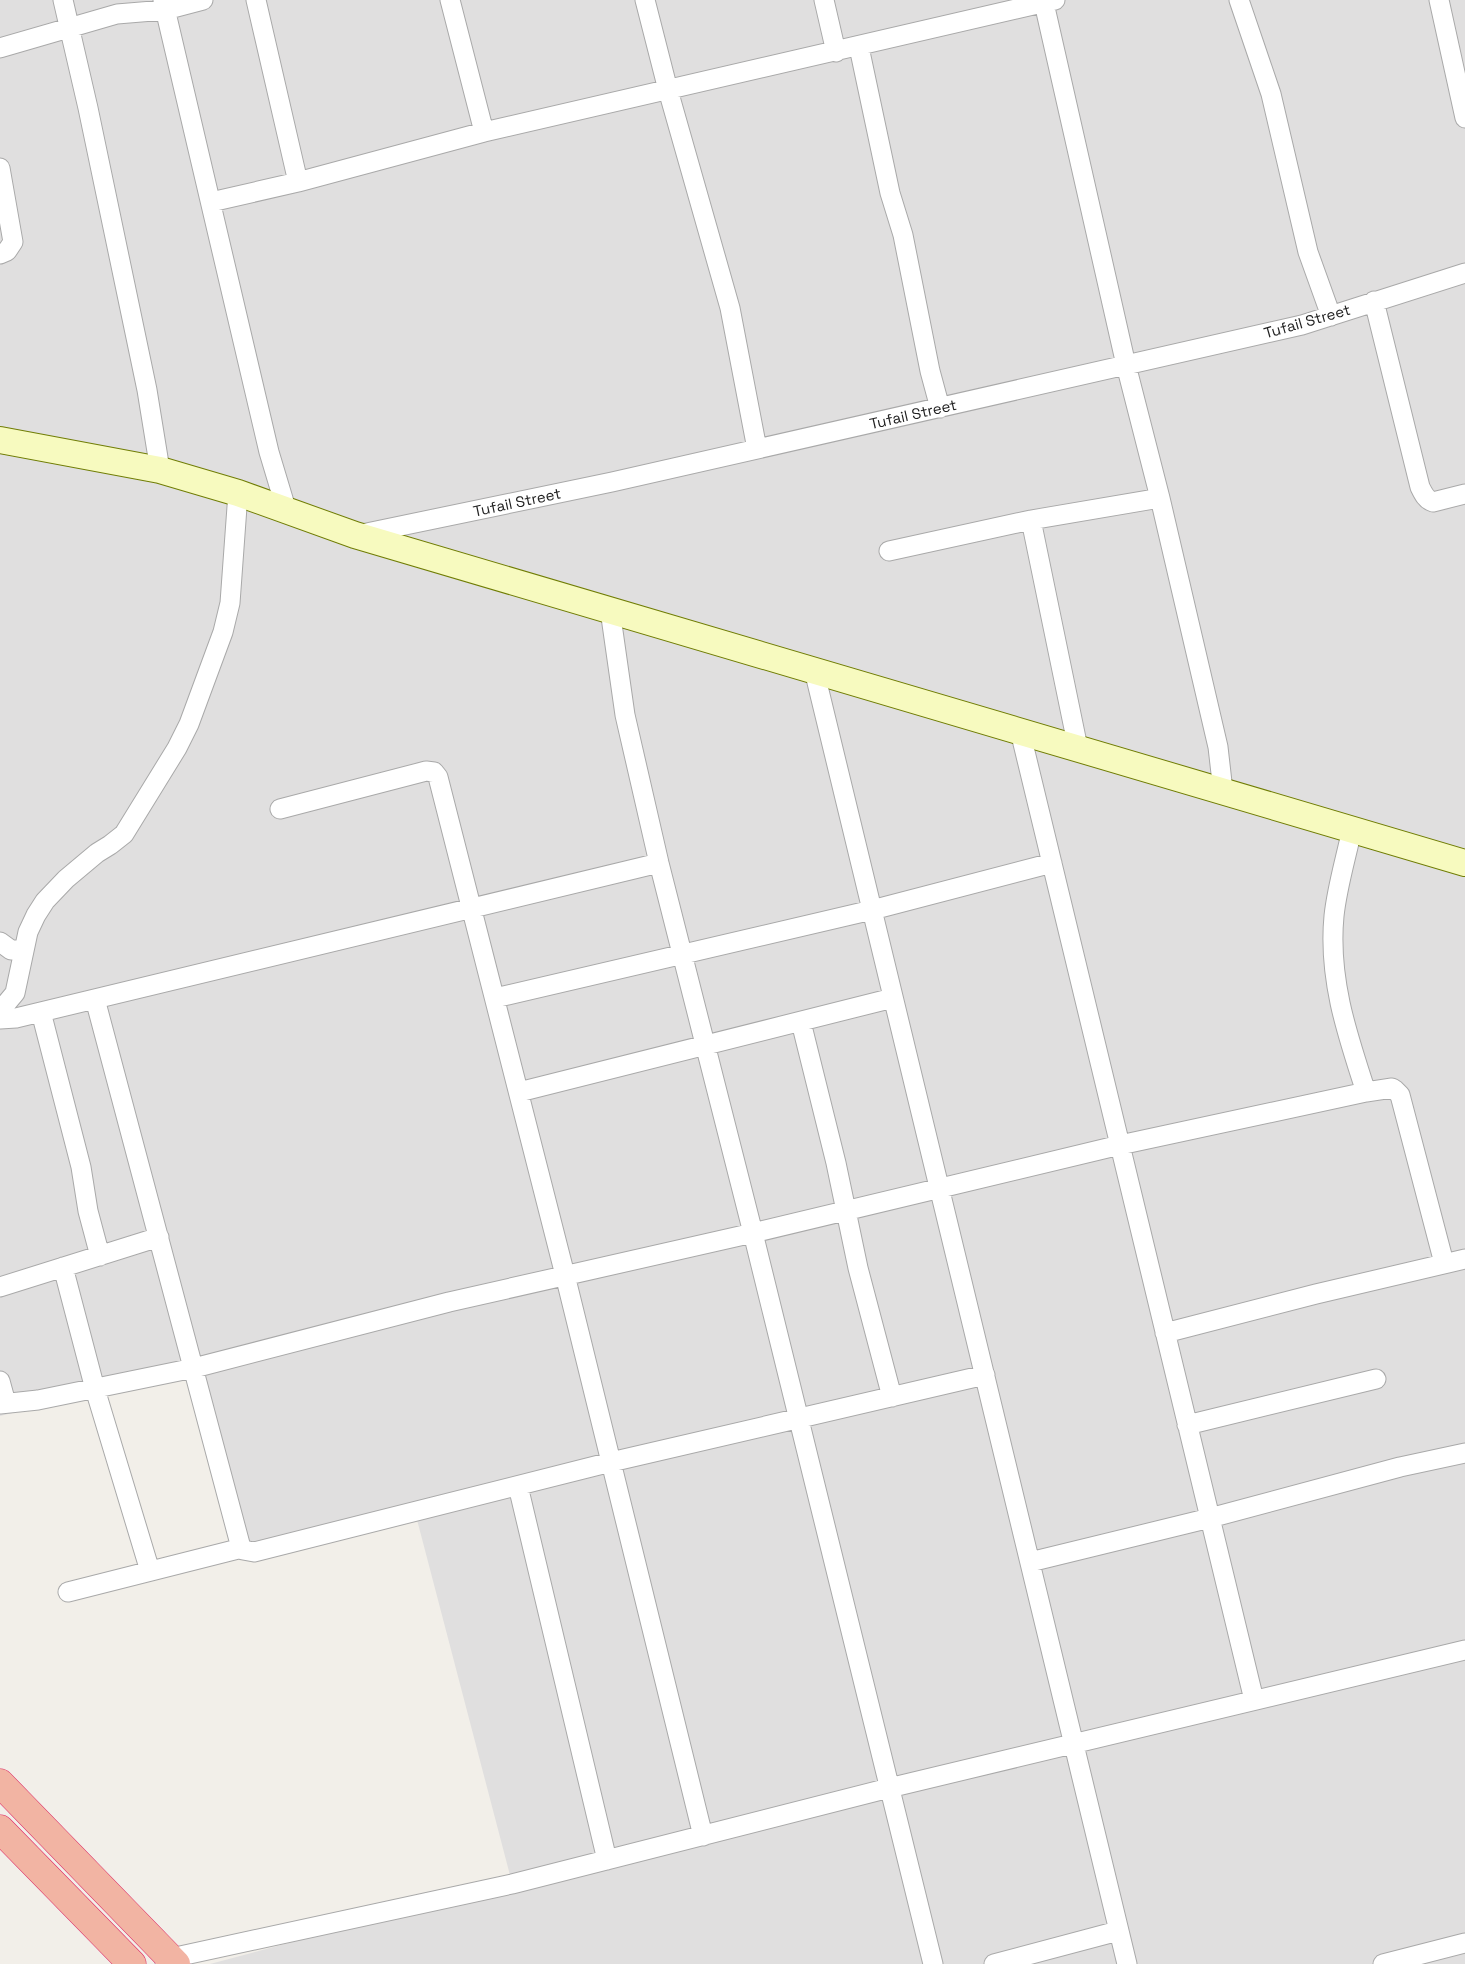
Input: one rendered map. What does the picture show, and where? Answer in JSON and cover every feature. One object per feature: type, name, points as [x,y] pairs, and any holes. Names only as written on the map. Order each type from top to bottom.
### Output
[{"type":"highway","points":[[0,1783],[171,1962]]},
{"type":"highway","points":[[0,1829],[132,1964]]},
{"type":"main road","points":[[0,440],[160,470],[238,493],[355,535],[1465,862]]},
{"type":"street","points":[[63,0],[147,390],[160,470]]},
{"type":"street","points":[[0,48],[117,14],[203,0]]},
{"type":"street","points":[[256,0],[298,182]]},
{"type":"street","points":[[450,0],[484,132]]},
{"type":"street","points":[[645,0],[668,90],[730,308],[757,449]]},
{"type":"street","points":[[824,0],[836,52]]},
{"type":"street","points":[[1239,0],[1271,94],[1308,252],[1331,316]]},
{"type":"street","points":[[1439,0],[1465,118]]},
{"type":"street","points":[[211,202],[298,182],[484,132],[858,47],[1050,1],[1126,365],[1160,498],[1218,747],[1223,791]]},
{"type":"street","points":[[164,5],[267,442],[287,512]]},
{"type":"street","points":[[858,47],[890,193],[904,235],[930,371],[940,408]]},
{"type":"street","points":[[0,168],[13,242],[7,251],[0,254]]},
{"type":"street","name":"Tufail Street","points":[[355,535],[612,482],[1302,324],[1465,273]]},
{"type":"street","points":[[1374,301],[1418,478],[1424,494],[1429,500],[1434,502],[1465,494]]},
{"type":"street","points":[[0,1011],[15,993],[9,949],[28,932],[45,901],[66,879],[97,853],[110,846],[124,834],[177,748],[189,724],[223,632],[230,603],[238,493]]},
{"type":"street","points":[[889,551],[1031,520],[1160,498]]},
{"type":"street","points":[[1031,520],[1078,748]]},
{"type":"street","points":[[610,610],[625,715],[659,864],[753,1233],[933,1964]]},
{"type":"street","points":[[814,670],[1126,1964]]},
{"type":"street","points":[[1020,731],[1254,1700]]},
{"type":"street","points":[[280,809],[426,772],[434,772],[438,777],[565,1275],[703,1836]]},
{"type":"street","points":[[1352,829],[1334,914],[1332,950],[1336,987],[1343,1021],[1366,1092]]},
{"type":"street","points":[[495,998],[872,910],[1052,862]]},
{"type":"street","points":[[0,1019],[16,1018],[659,864]]},
{"type":"street","points":[[95,998],[242,1548],[248,1552],[611,1462],[985,1375]]},
{"type":"street","points":[[519,1092],[894,998]]},
{"type":"street","points":[[41,1012],[81,1167],[88,1211],[100,1256]]},
{"type":"street","points":[[801,1022],[858,1268],[892,1397]]},
{"type":"street","points":[[0,1381],[3,1403],[38,1400],[194,1368],[449,1302],[753,1233],[1120,1145],[1392,1088],[1400,1096],[1444,1263]]},
{"type":"street","points":[[0,1287],[159,1237]]},
{"type":"street","points":[[1165,1333],[1465,1259]]},
{"type":"street","points":[[63,1267],[95,1388],[150,1571]]},
{"type":"street","points":[[1187,1424],[1376,1379]]},
{"type":"street","points":[[1030,1562],[1210,1518],[1400,1467],[1465,1453]]},
{"type":"street","points":[[518,1486],[607,1860]]},
{"type":"street","points":[[68,1592],[242,1548]]},
{"type":"street","points":[[171,1962],[512,1884],[889,1788],[1465,1650]]},
{"type":"street","points":[[994,1964],[1118,1931]]},
{"type":"street","points":[[1383,1964],[1465,1944]]},
{"type":"shaded area","points":[[0,0],[1465,0],[1465,1964],[210,1964],[512,1883],[415,1512],[251,1552],[194,1369],[0,1416]]}]
